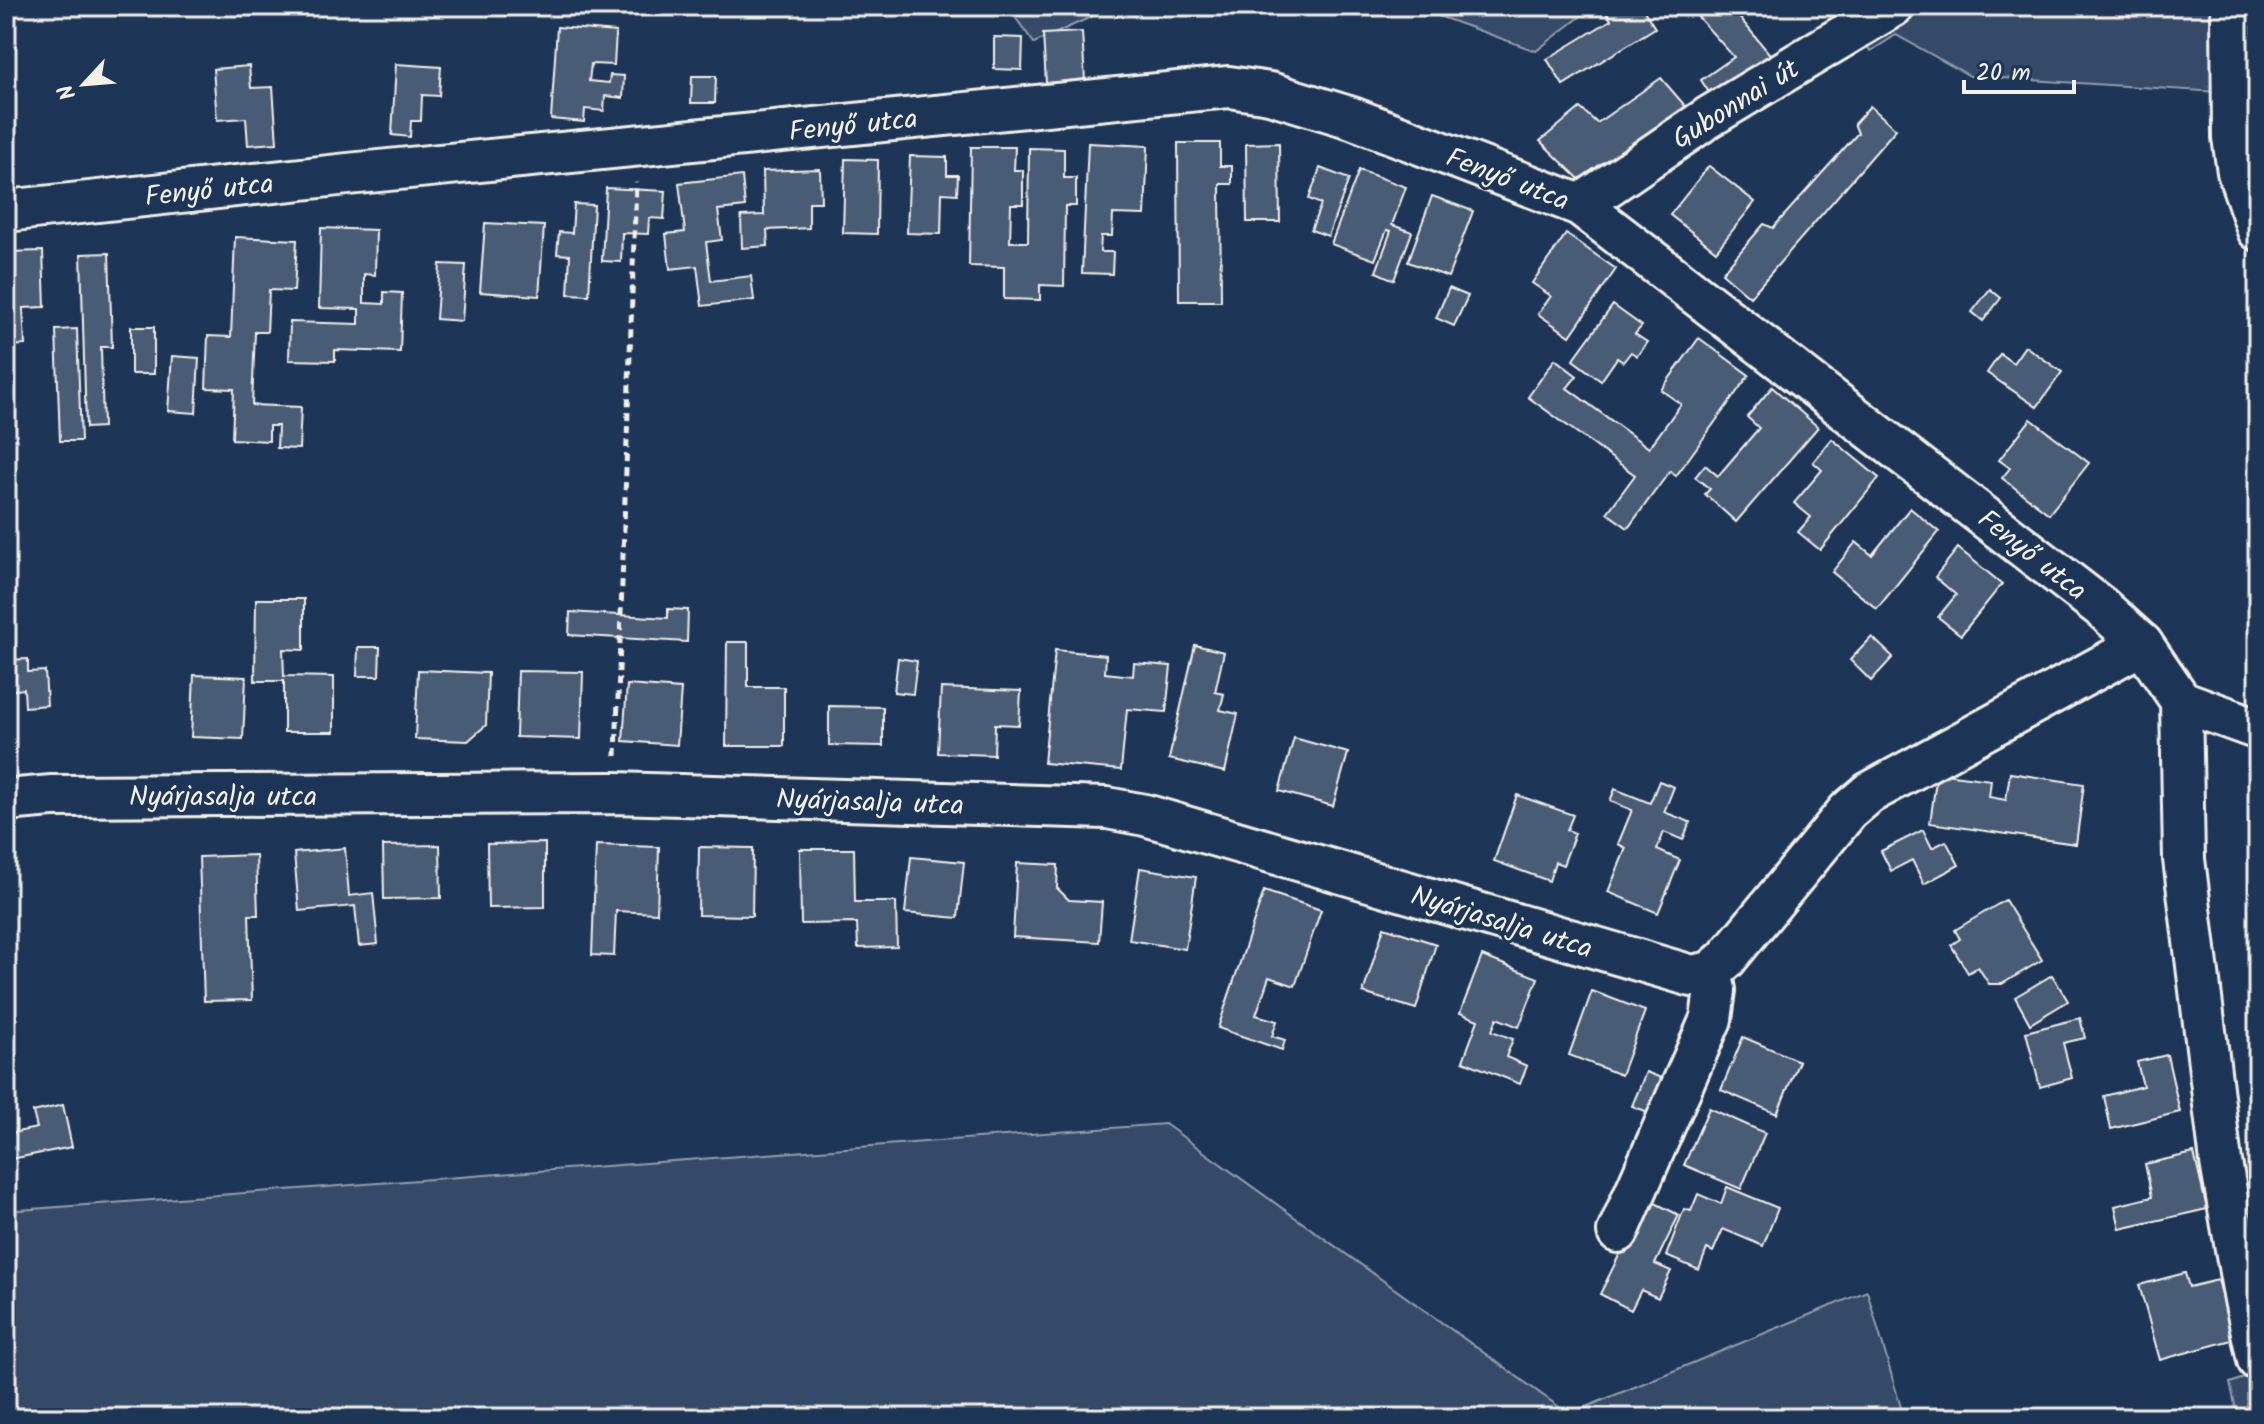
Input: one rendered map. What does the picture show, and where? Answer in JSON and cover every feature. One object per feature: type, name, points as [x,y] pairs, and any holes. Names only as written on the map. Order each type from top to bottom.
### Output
[{"type":"street","name":"Gubonnai út","points":[[1580,205],[1709,117],[1893,6]]},
{"type":"street","points":[[2232,6],[2233,137],[2238,172],[2258,230]]},
{"type":"street","name":"Fenyő utca","points":[[6,211],[363,172],[1229,87],[1270,93],[1352,118],[1580,205],[2076,588],[2142,644],[2181,701]]},
{"type":"street","points":[[1618,1232],[1711,1019],[1715,990],[1711,972],[1726,959],[1848,811],[1869,793],[2142,644]]},
{"type":"street","points":[[2258,729],[2181,701],[2184,859],[2221,1162],[2258,1360]]},
{"type":"street","name":"Nyárjasalja utca","points":[[6,800],[52,796],[615,793],[1107,808],[1145,815],[1672,972],[1692,976],[1711,972]]},
{"type":"path","points":[[615,793],[637,146]]},
{"type":"shaded area","points":[[1007,6],[1115,6],[1034,43]]},
{"type":"shaded area","points":[[1411,6],[1594,6],[1536,51]]},
{"type":"shaded area","points":[[1826,6],[2249,6],[2249,94],[1970,76],[1896,35],[1871,51]]},
{"type":"shaded area","points":[[1165,1124],[1569,1414],[1867,1291],[1904,1418],[6,1418],[6,1211]]},
{"type":"shaded area","points":[[2258,1373],[2258,1418],[2238,1418],[2230,1383]]},
{"type":"building","points":[[1602,6],[1641,6],[1655,28],[1563,85],[1547,59],[1611,20]]},
{"type":"building","points":[[1688,6],[1730,6],[1773,58],[1712,97],[1701,80],[1734,57]]},
{"type":"building","points":[[557,27],[616,32],[614,65],[591,64],[589,81],[609,83],[610,75],[624,76],[623,98],[605,96],[604,111],[585,109],[584,122],[551,119]]},
{"type":"building","points":[[1082,32],[1085,81],[1046,83],[1043,34]]},
{"type":"building","points":[[994,37],[1023,38],[1022,70],[994,69]]},
{"type":"building","points":[[396,64],[441,67],[439,96],[422,95],[421,121],[411,121],[410,137],[392,135]]},
{"type":"building","points":[[249,66],[251,88],[273,87],[277,143],[248,145],[246,118],[217,120],[213,69]]},
{"type":"building","points":[[692,76],[716,76],[715,103],[691,103]]},
{"type":"building","points":[[1661,78],[1687,108],[1579,179],[1540,141],[1580,108],[1597,123]]},
{"type":"building","points":[[1870,106],[1896,129],[1750,297],[1722,273],[1764,224],[1773,228],[1858,133],[1854,124]]},
{"type":"building","points":[[1088,143],[1148,146],[1145,215],[1113,214],[1112,236],[1101,236],[1100,252],[1113,252],[1112,274],[1082,273]]},
{"type":"building","points":[[1178,143],[1220,143],[1220,166],[1232,166],[1232,184],[1220,184],[1221,301],[1179,301]]},
{"type":"building","points":[[1279,143],[1280,222],[1247,222],[1246,144]]},
{"type":"building","points":[[971,147],[1015,147],[1014,170],[1023,170],[1023,204],[1011,204],[1010,242],[1028,242],[1029,148],[1064,149],[1064,178],[1076,178],[1076,206],[1065,206],[1064,286],[1040,285],[1040,300],[1004,299],[1004,267],[969,266]]},
{"type":"building","points":[[910,156],[947,157],[947,175],[958,175],[957,194],[942,193],[941,234],[907,233]]},
{"type":"building","points":[[845,159],[878,160],[877,234],[843,233]]},
{"type":"building","points":[[1709,166],[1755,202],[1716,251],[1670,215]]},
{"type":"building","points":[[1320,168],[1349,179],[1328,236],[1311,230],[1321,204],[1309,199]]},
{"type":"building","points":[[820,169],[821,202],[809,202],[809,228],[767,230],[768,246],[742,248],[741,216],[764,215],[763,171]]},
{"type":"building","points":[[1359,170],[1406,187],[1392,225],[1412,232],[1394,280],[1376,272],[1391,231],[1387,230],[1375,260],[1331,244]]},
{"type":"building","points":[[742,176],[745,207],[718,210],[722,240],[706,242],[711,281],[751,276],[754,300],[702,306],[697,266],[670,269],[666,234],[685,232],[679,183]]},
{"type":"building","points":[[606,188],[666,191],[664,219],[649,218],[648,234],[622,233],[621,262],[602,261]]},
{"type":"building","points":[[1432,196],[1473,211],[1448,277],[1408,262]]},
{"type":"building","points":[[574,204],[594,205],[589,295],[568,294],[570,255],[557,254],[559,232],[572,233]]},
{"type":"building","points":[[485,223],[544,226],[539,296],[480,292]]},
{"type":"building","points":[[321,228],[376,230],[375,275],[364,274],[364,303],[384,304],[384,292],[402,293],[400,352],[335,350],[335,361],[289,360],[290,322],[359,324],[359,309],[319,308]]},
{"type":"building","points":[[1566,234],[1616,269],[1570,336],[1538,314],[1551,296],[1532,283]]},
{"type":"building","points":[[235,237],[297,240],[294,291],[269,290],[267,332],[255,332],[252,405],[301,407],[299,449],[277,448],[278,426],[269,426],[269,441],[232,439],[234,389],[206,388],[208,336],[231,337]]},
{"type":"building","points":[[43,251],[45,307],[23,308],[25,345],[6,346],[6,252]]},
{"type":"building","points":[[109,253],[112,347],[101,347],[103,427],[86,428],[81,254]]},
{"type":"building","points":[[440,264],[466,265],[462,321],[436,319]]},
{"type":"building","points":[[1449,288],[1468,296],[1454,326],[1436,318]]},
{"type":"building","points":[[1990,289],[2001,298],[1983,321],[1972,312]]},
{"type":"building","points":[[1613,305],[1642,326],[1635,334],[1647,342],[1637,356],[1631,352],[1623,362],[1617,358],[1601,381],[1573,360]]},
{"type":"building","points":[[131,327],[154,327],[154,374],[131,374]]},
{"type":"building","points":[[77,329],[81,441],[60,441],[56,330]]},
{"type":"building","points":[[1699,338],[1749,375],[1676,476],[1670,471],[1628,528],[1607,513],[1635,475],[1528,397],[1555,359],[1577,376],[1567,388],[1649,448],[1681,404],[1661,390]]},
{"type":"building","points":[[2025,346],[2062,372],[2037,407],[1987,373],[2000,354],[2013,363]]},
{"type":"building","points":[[172,356],[199,358],[196,413],[168,411]]},
{"type":"building","points":[[1772,387],[1818,427],[1736,522],[1705,494],[1710,489],[1695,477],[1705,465],[1718,476],[1759,428],[1747,417]]},
{"type":"building","points":[[2031,419],[2089,463],[2049,514],[2002,478],[2010,468],[1999,460]]},
{"type":"building","points":[[1832,439],[1879,478],[1820,550],[1798,532],[1811,517],[1794,503],[1822,470],[1813,462]]},
{"type":"building","points":[[1910,508],[1939,532],[1877,609],[1832,572],[1856,542],[1872,555]]},
{"type":"building","points":[[1958,548],[2002,584],[1961,635],[1938,617],[1956,595],[1935,577]]},
{"type":"building","points":[[256,599],[304,599],[304,650],[283,649],[284,676],[334,677],[334,732],[284,732],[284,681],[255,681]]},
{"type":"building","points":[[668,609],[688,610],[687,642],[569,635],[570,612],[668,618]]},
{"type":"building","points":[[1872,637],[1893,657],[1871,681],[1850,660]]},
{"type":"building","points":[[727,642],[748,642],[748,687],[784,687],[784,746],[726,746]]},
{"type":"building","points":[[1195,645],[1224,652],[1215,692],[1224,694],[1220,710],[1238,714],[1225,772],[1169,759]]},
{"type":"building","points":[[358,647],[380,647],[379,676],[357,676]]},
{"type":"building","points":[[1055,650],[1106,655],[1105,673],[1133,676],[1134,663],[1171,666],[1166,712],[1127,709],[1121,770],[1044,763]]},
{"type":"building","points":[[898,658],[917,661],[913,694],[894,692]]},
{"type":"building","points":[[28,659],[28,672],[45,671],[47,705],[25,707],[24,689],[6,691],[6,660]]},
{"type":"building","points":[[418,670],[488,673],[486,725],[468,741],[415,739]]},
{"type":"building","points":[[518,671],[583,672],[581,739],[516,737]]},
{"type":"building","points":[[194,675],[246,677],[243,739],[191,737]]},
{"type":"building","points":[[627,685],[681,689],[677,745],[623,741]]},
{"type":"building","points":[[941,688],[1021,691],[1019,725],[995,724],[994,755],[938,753]]},
{"type":"building","points":[[6,691],[10,744],[6,744]]},
{"type":"building","points":[[829,706],[883,707],[883,746],[829,745]]},
{"type":"building","points":[[1294,738],[1348,753],[1333,806],[1279,791]]},
{"type":"building","points":[[1937,773],[1991,780],[1989,797],[2006,800],[2010,773],[2084,784],[2076,844],[1930,823]]},
{"type":"building","points":[[1659,781],[1674,787],[1664,812],[1690,822],[1683,840],[1664,832],[1657,850],[1680,860],[1658,913],[1608,892],[1626,848],[1618,844],[1632,810],[1610,801],[1615,789],[1650,803]]},
{"type":"building","points":[[1517,795],[1573,815],[1567,830],[1575,833],[1563,865],[1555,862],[1549,881],[1494,861]]},
{"type":"building","points":[[1923,830],[1932,848],[1946,841],[1959,865],[1924,884],[1912,860],[1891,871],[1881,851]]},
{"type":"building","points":[[545,843],[545,907],[488,908],[487,844]]},
{"type":"building","points":[[440,845],[441,898],[384,899],[383,846]]},
{"type":"building","points":[[596,845],[659,847],[657,913],[616,911],[614,956],[592,955]]},
{"type":"building","points":[[699,847],[753,848],[752,916],[698,915]]},
{"type":"building","points":[[345,848],[349,896],[373,893],[378,944],[359,946],[355,906],[299,911],[294,853]]},
{"type":"building","points":[[800,849],[854,849],[855,902],[896,902],[897,947],[858,948],[857,923],[801,924]]},
{"type":"building","points":[[256,855],[258,915],[249,915],[252,1000],[204,1001],[199,857]]},
{"type":"building","points":[[911,857],[964,862],[958,918],[905,913]]},
{"type":"building","points":[[1017,863],[1058,865],[1057,888],[1069,900],[1102,902],[1099,942],[1013,937]]},
{"type":"building","points":[[1140,868],[1196,877],[1185,949],[1129,940]]},
{"type":"building","points":[[1264,891],[1321,910],[1295,986],[1269,977],[1256,1015],[1277,1021],[1272,1036],[1285,1040],[1282,1050],[1218,1028]]},
{"type":"building","points":[[2005,900],[2042,960],[2002,984],[1989,984],[1978,967],[1968,973],[1951,945],[1960,939],[1955,930]]},
{"type":"building","points":[[1384,927],[1436,944],[1416,1009],[1363,993]]},
{"type":"building","points":[[1482,956],[1538,978],[1519,1027],[1497,1018],[1492,1031],[1513,1039],[1506,1057],[1527,1066],[1520,1084],[1463,1061],[1478,1020],[1460,1013]]},
{"type":"building","points":[[2052,975],[2068,1001],[2030,1024],[2015,997]]},
{"type":"building","points":[[1592,991],[1645,1011],[1621,1075],[1569,1055]]},
{"type":"building","points":[[2080,1018],[2085,1038],[2063,1043],[2072,1078],[2040,1087],[2026,1032]]},
{"type":"building","points":[[1743,1037],[1799,1061],[1777,1114],[1721,1090]]},
{"type":"building","points":[[2167,1055],[2180,1112],[2111,1129],[2104,1096],[2143,1086],[2137,1062]]},
{"type":"building","points":[[1646,1072],[1669,1081],[1656,1115],[1632,1106]]},
{"type":"building","points":[[63,1105],[72,1147],[6,1160],[6,1134],[37,1128],[33,1112]]},
{"type":"building","points":[[1709,1108],[1765,1133],[1741,1189],[1684,1165]]},
{"type":"building","points":[[2194,1153],[2207,1209],[2120,1229],[2115,1206],[2152,1197],[2145,1164]]},
{"type":"building","points":[[1727,1187],[1778,1208],[1763,1246],[1723,1229],[1713,1252],[1707,1249],[1699,1270],[1666,1256],[1684,1209],[1691,1211],[1698,1194],[1721,1204]]},
{"type":"building","points":[[1647,1199],[1679,1215],[1655,1264],[1671,1271],[1658,1298],[1641,1290],[1631,1310],[1600,1294]]},
{"type":"building","points":[[2185,1273],[2189,1287],[2218,1280],[2235,1339],[2160,1360],[2139,1285]]}]
